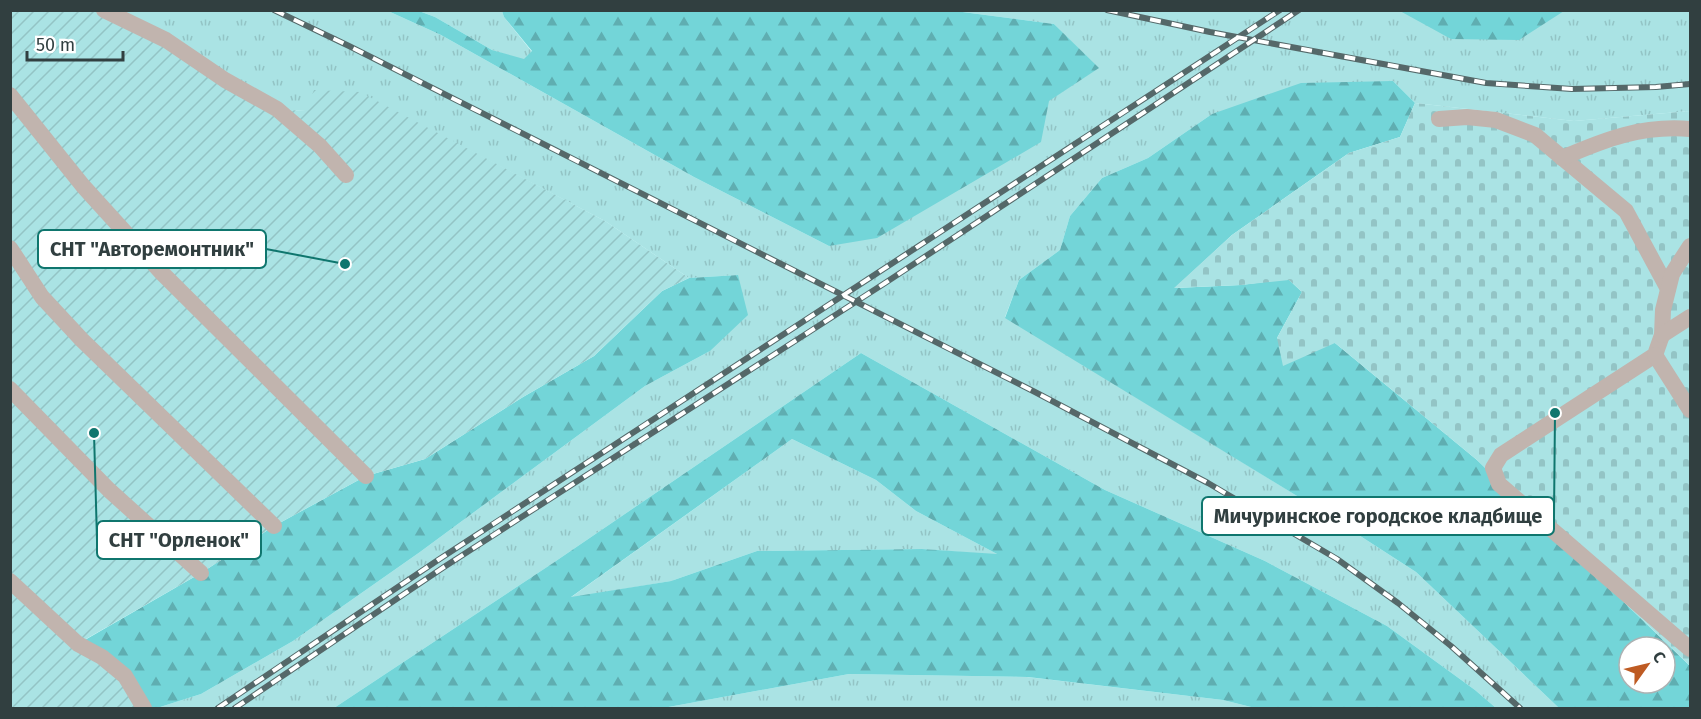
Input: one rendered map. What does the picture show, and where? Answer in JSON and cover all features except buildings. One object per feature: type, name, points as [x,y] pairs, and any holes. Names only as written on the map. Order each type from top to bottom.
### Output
[{"type":"street","points":[[104,10],[166,40],[225,80],[277,109],[320,146],[346,175]]},
{"type":"street","points":[[10,95],[82,186],[162,273],[366,476]]},
{"type":"street","points":[[1439,119],[1467,117],[1496,120],[1535,135],[1626,211],[1668,289]]},
{"type":"street","points":[[1562,158],[1610,138],[1665,127],[1690,129]]},
{"type":"street","points":[[1690,246],[1672,274],[1663,310],[1662,335],[1654,355],[1501,455],[1493,468],[1499,484],[1690,650]]},
{"type":"street","points":[[10,248],[42,297],[82,340],[274,526]]},
{"type":"street","points":[[1662,335],[1690,317]]},
{"type":"street","points":[[1654,355],[1690,410]]},
{"type":"street","points":[[10,389],[109,490],[201,573]]},
{"type":"street","points":[[10,581],[78,644],[102,657],[125,676],[144,708]]},
{"type":"green space","points":[[10,11],[104,11],[277,109],[305,111],[314,90],[360,92],[605,221],[689,278],[662,291],[594,356],[523,397],[425,459],[366,476],[274,526],[201,573],[79,643],[102,657],[144,708],[11,708]]},
{"type":"green space","points":[[104,11],[388,11],[441,35],[694,177],[829,246],[1098,68],[1054,24],[955,11],[1690,11],[1690,111],[1574,121],[1415,103],[1393,81],[1212,114],[1148,158],[1102,178],[1070,216],[1060,250],[1019,280],[1005,317],[1320,510],[1416,572],[1559,708],[1496,708],[1387,626],[1265,561],[1105,490],[861,353],[553,563],[334,708],[157,708],[201,694],[293,641],[420,552],[645,386],[710,351],[738,275],[689,278],[605,221],[465,148],[305,111],[277,109]]},
{"type":"green space","points":[[388,11],[419,11],[435,17],[492,50],[524,59],[532,51],[504,17],[502,11],[955,11],[1054,24],[1099,68],[1049,101],[1041,142],[877,238],[829,246],[694,177],[441,35]]},
{"type":"green space","points":[[419,11],[502,11],[504,17],[532,52],[524,60],[492,50],[435,17]]},
{"type":"green space","points":[[1400,11],[1564,11],[1519,40],[1451,39]]},
{"type":"green space","points":[[1393,81],[1415,103],[1400,137],[1349,153],[1232,235],[1175,288],[1241,285],[1288,279],[1302,292],[1277,338],[1335,343],[1477,460],[1658,635],[1617,635],[1617,695],[1677,695],[1677,653],[1690,666],[1690,708],[1559,708],[1416,572],[1320,510],[1005,318],[1019,280],[1060,250],[1070,216],[1102,178],[1148,158],[1212,114],[1301,83]]},
{"type":"green space","points":[[1415,103],[1574,121],[1690,111],[1690,666],[1677,653],[1677,635],[1658,635],[1477,460],[1335,343],[1283,366],[1277,338],[1302,292],[1289,280],[1174,288],[1232,235],[1349,153],[1400,137]]},
{"type":"green space","points":[[738,275],[748,315],[710,351],[645,386],[420,552],[293,641],[201,694],[157,708],[144,708],[78,644],[201,573],[274,526],[366,476],[425,459],[523,397],[594,356],[662,291],[689,278]]},
{"type":"green space","points":[[861,353],[1105,490],[1265,561],[1387,626],[1496,708],[1255,708],[1223,700],[1028,677],[849,674],[663,708],[334,708],[553,563]],"holes":[[[792,439],[876,480],[916,511],[997,554],[922,549],[757,551],[671,581],[571,597]]]},
{"type":"green space","points":[[792,439],[876,480],[916,511],[999,555],[922,549],[757,551],[671,581],[570,598]]},
{"type":"green space","points":[[849,674],[1027,677],[1223,700],[1255,708],[663,708]]},
{"type":"railway","points":[[274,10],[1035,392],[1208,483],[1337,559],[1398,603],[1451,646],[1520,708]]},
{"type":"railway","points":[[1107,10],[1210,32],[1486,83],[1572,89],[1690,84]]},
{"type":"railway","points":[[218,708],[438,560],[1280,10]]},
{"type":"railway","points":[[235,708],[444,567],[885,283],[1299,10]]},
{"type":"place","name":"СНТ \"Авторемонтник\"","points":[[345,264]]},
{"type":"place","name":"Мичуринское городское кладбище","points":[[1555,413]]},
{"type":"place","name":"СНТ \"Орленок\"","points":[[94,433]]}]
